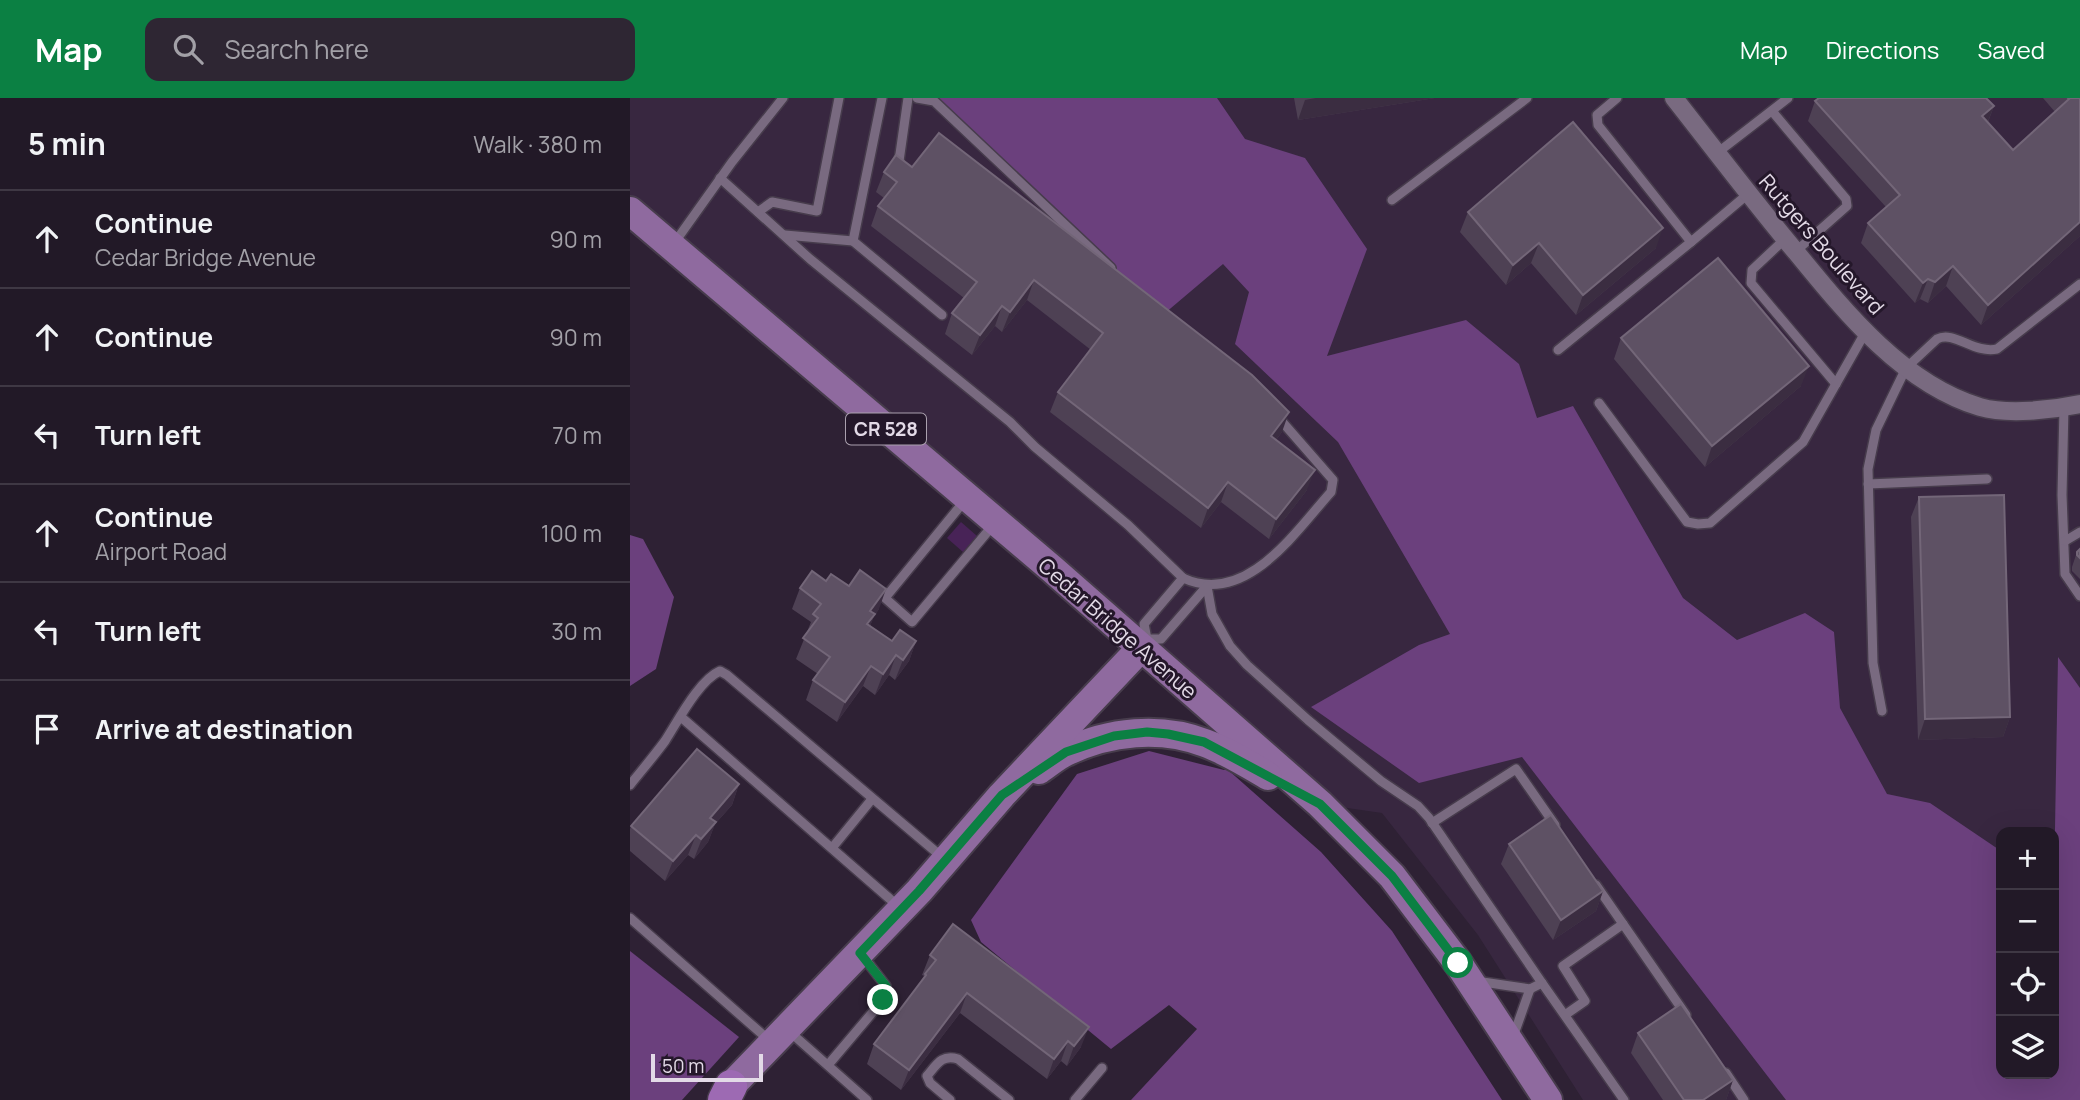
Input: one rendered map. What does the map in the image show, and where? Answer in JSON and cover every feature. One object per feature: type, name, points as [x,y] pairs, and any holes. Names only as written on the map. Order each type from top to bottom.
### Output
[{"type":"main road","name":"Cedar Bridge Avenue","points":[[630,211],[1144,644],[1320,804],[1392,876],[1469,981],[1548,1100]]},
{"type":"main road","points":[[727,1093],[902,909],[1002,795],[1144,644]]},
{"type":"main road","points":[[1002,795],[1066,752],[1114,736],[1147,732],[1204,742],[1320,804]]},
{"type":"street","name":"Rutgers Boulevard","points":[[1674,98],[1843,310],[1906,368],[1930,384],[1981,407],[2050,410],[2072,406]]},
{"type":"lane","points":[[672,247],[720,178],[783,98]]},
{"type":"lane","points":[[758,212],[772,202],[817,211],[839,98]]},
{"type":"lane","points":[[853,241],[882,98]]},
{"type":"lane","points":[[898,168],[908,98]]},
{"type":"lane","points":[[917,98],[934,101],[1122,276]]},
{"type":"lane","points":[[1392,200],[1527,98]]},
{"type":"lane","points":[[1617,98],[1597,115],[1598,125],[1691,242]]},
{"type":"lane","points":[[1717,153],[1788,98]]},
{"type":"lane","points":[[1772,110],[1846,199],[1847,206],[1752,270],[1751,283],[1836,384]]},
{"type":"lane","points":[[720,178],[783,235],[1010,422],[1035,447],[1128,525],[1183,578],[1207,586],[1240,579],[1257,570],[1331,492],[1333,480],[1266,406]]},
{"type":"lane","points":[[1558,351],[1748,194]]},
{"type":"lane","points":[[783,235],[853,241],[942,315]]},
{"type":"lane","points":[[1882,711],[1873,663],[1868,484],[1868,469],[1876,430],[1906,368],[1943,336],[1982,350],[1997,349],[2080,284]]},
{"type":"lane","points":[[1599,402],[1687,522],[1710,523],[1803,442],[1866,331]]},
{"type":"lane","points":[[2072,406],[2062,495],[2065,574],[2080,596]]},
{"type":"lane","points":[[1868,484],[1987,479]]},
{"type":"lane","points":[[968,498],[885,598],[912,622],[996,522]]},
{"type":"lane","points":[[2065,541],[2080,532]]},
{"type":"lane","points":[[1183,578],[1144,624],[1144,644],[1161,639],[1207,586]]},
{"type":"lane","points":[[1207,586],[1212,614],[1230,646],[1247,665],[1381,781],[1418,806],[1432,823],[1624,1100]]},
{"type":"lane","points":[[630,785],[713,674],[720,671],[946,861]]},
{"type":"lane","points":[[681,717],[902,909]]},
{"type":"lane","points":[[1432,823],[1516,769],[1563,838]]},
{"type":"lane","points":[[832,848],[872,799]]},
{"type":"lane","points":[[1593,881],[1693,1025]]},
{"type":"lane","points":[[630,918],[779,1036],[828,1065],[867,1100]]},
{"type":"lane","points":[[1565,1016],[1585,1001],[1563,965],[1623,924]]},
{"type":"lane","points":[[828,1065],[883,1000],[886,991],[886,986],[860,953]]},
{"type":"lane","points":[[1469,981],[1530,989],[1542,983]]},
{"type":"lane","points":[[1511,1043],[1530,989]]},
{"type":"lane","points":[[950,1100],[930,1083],[927,1076],[940,1060],[949,1057],[958,1059],[1009,1100]]},
{"type":"lane","points":[[1075,1100],[1102,1068]]},
{"type":"lane","points":[[1722,1068],[1744,1100]]},
{"type":"shaded area","points":[[630,98],[2080,98],[2080,1100],[1583,1100],[1478,935],[1382,813],[1320,804],[630,208]]},
{"type":"shaded area","points":[[902,98],[1217,98],[1245,139],[1305,158],[1367,249],[1327,356],[1466,320],[1519,364],[1537,418],[1573,406],[1683,598],[1737,640],[1805,613],[1834,632],[1840,708],[1887,794],[1930,803],[1996,848],[1996,1079],[2059,1079],[2059,827],[2055,827],[2058,657],[2080,688],[2080,1100],[1786,1100],[1522,757],[1419,783],[1311,707],[1419,645],[1450,634],[1338,442],[1235,344],[1249,292],[1223,264],[1158,319],[936,105]]},
{"type":"shaded area","points":[[961,522],[977,536],[963,552],[947,538]]},
{"type":"shaded area","points":[[630,535],[643,539],[674,597],[656,669],[630,686]]},
{"type":"shaded area","points":[[1149,751],[1227,769],[1321,852],[1392,931],[1502,1100],[1131,1100],[1197,1029],[1169,1005],[1111,1049],[981,942],[971,920],[1077,774]]},
{"type":"shaded area","points":[[630,951],[739,1037],[682,1100],[630,1100]]},
{"type":"building","points":[[1819,98],[1986,98],[1994,106],[1982,116],[2013,150],[2068,98],[2080,98],[2080,222],[1988,305],[1953,266],[1935,282],[1928,279],[1923,283],[1868,223],[1900,195],[1815,101]]},
{"type":"building","points":[[1573,122],[1663,228],[1583,295],[1539,243],[1513,265],[1468,212]]},
{"type":"building","points":[[939,133],[1252,375],[1289,412],[1271,436],[1315,470],[1276,519],[1228,482],[1208,508],[1058,392],[1103,333],[1034,280],[1010,312],[1002,306],[980,335],[952,313],[977,282],[878,206],[897,182],[884,172],[896,155],[912,167]]},
{"type":"building","points":[[1718,258],[1809,366],[1712,446],[1621,338]]},
{"type":"building","points":[[2004,495],[2010,717],[1925,719],[1919,497]]},
{"type":"building","points":[[860,570],[886,589],[870,611],[875,614],[867,624],[892,641],[900,630],[916,641],[903,660],[896,655],[883,674],[871,666],[845,702],[813,680],[830,657],[803,638],[818,618],[813,614],[821,604],[800,588],[812,571],[826,581],[831,574],[849,586]]},
{"type":"building","points":[[697,749],[739,784],[710,818],[716,822],[701,839],[696,835],[673,861],[631,826]]},
{"type":"building","points":[[1551,815],[1603,891],[1561,920],[1509,844]]},
{"type":"building","points":[[953,924],[1089,1027],[1074,1046],[1068,1041],[1054,1059],[967,993],[909,1070],[874,1044],[936,960],[930,955]]},
{"type":"building","points":[[1681,1004],[1733,1080],[1703,1100],[1684,1100],[1638,1033]]},
{"type":"route","points":[[883,1000],[886,986],[860,953],[919,891],[1002,795],[1066,752],[1114,736],[1147,732],[1204,742],[1320,804],[1392,876],[1458,963]]}]
